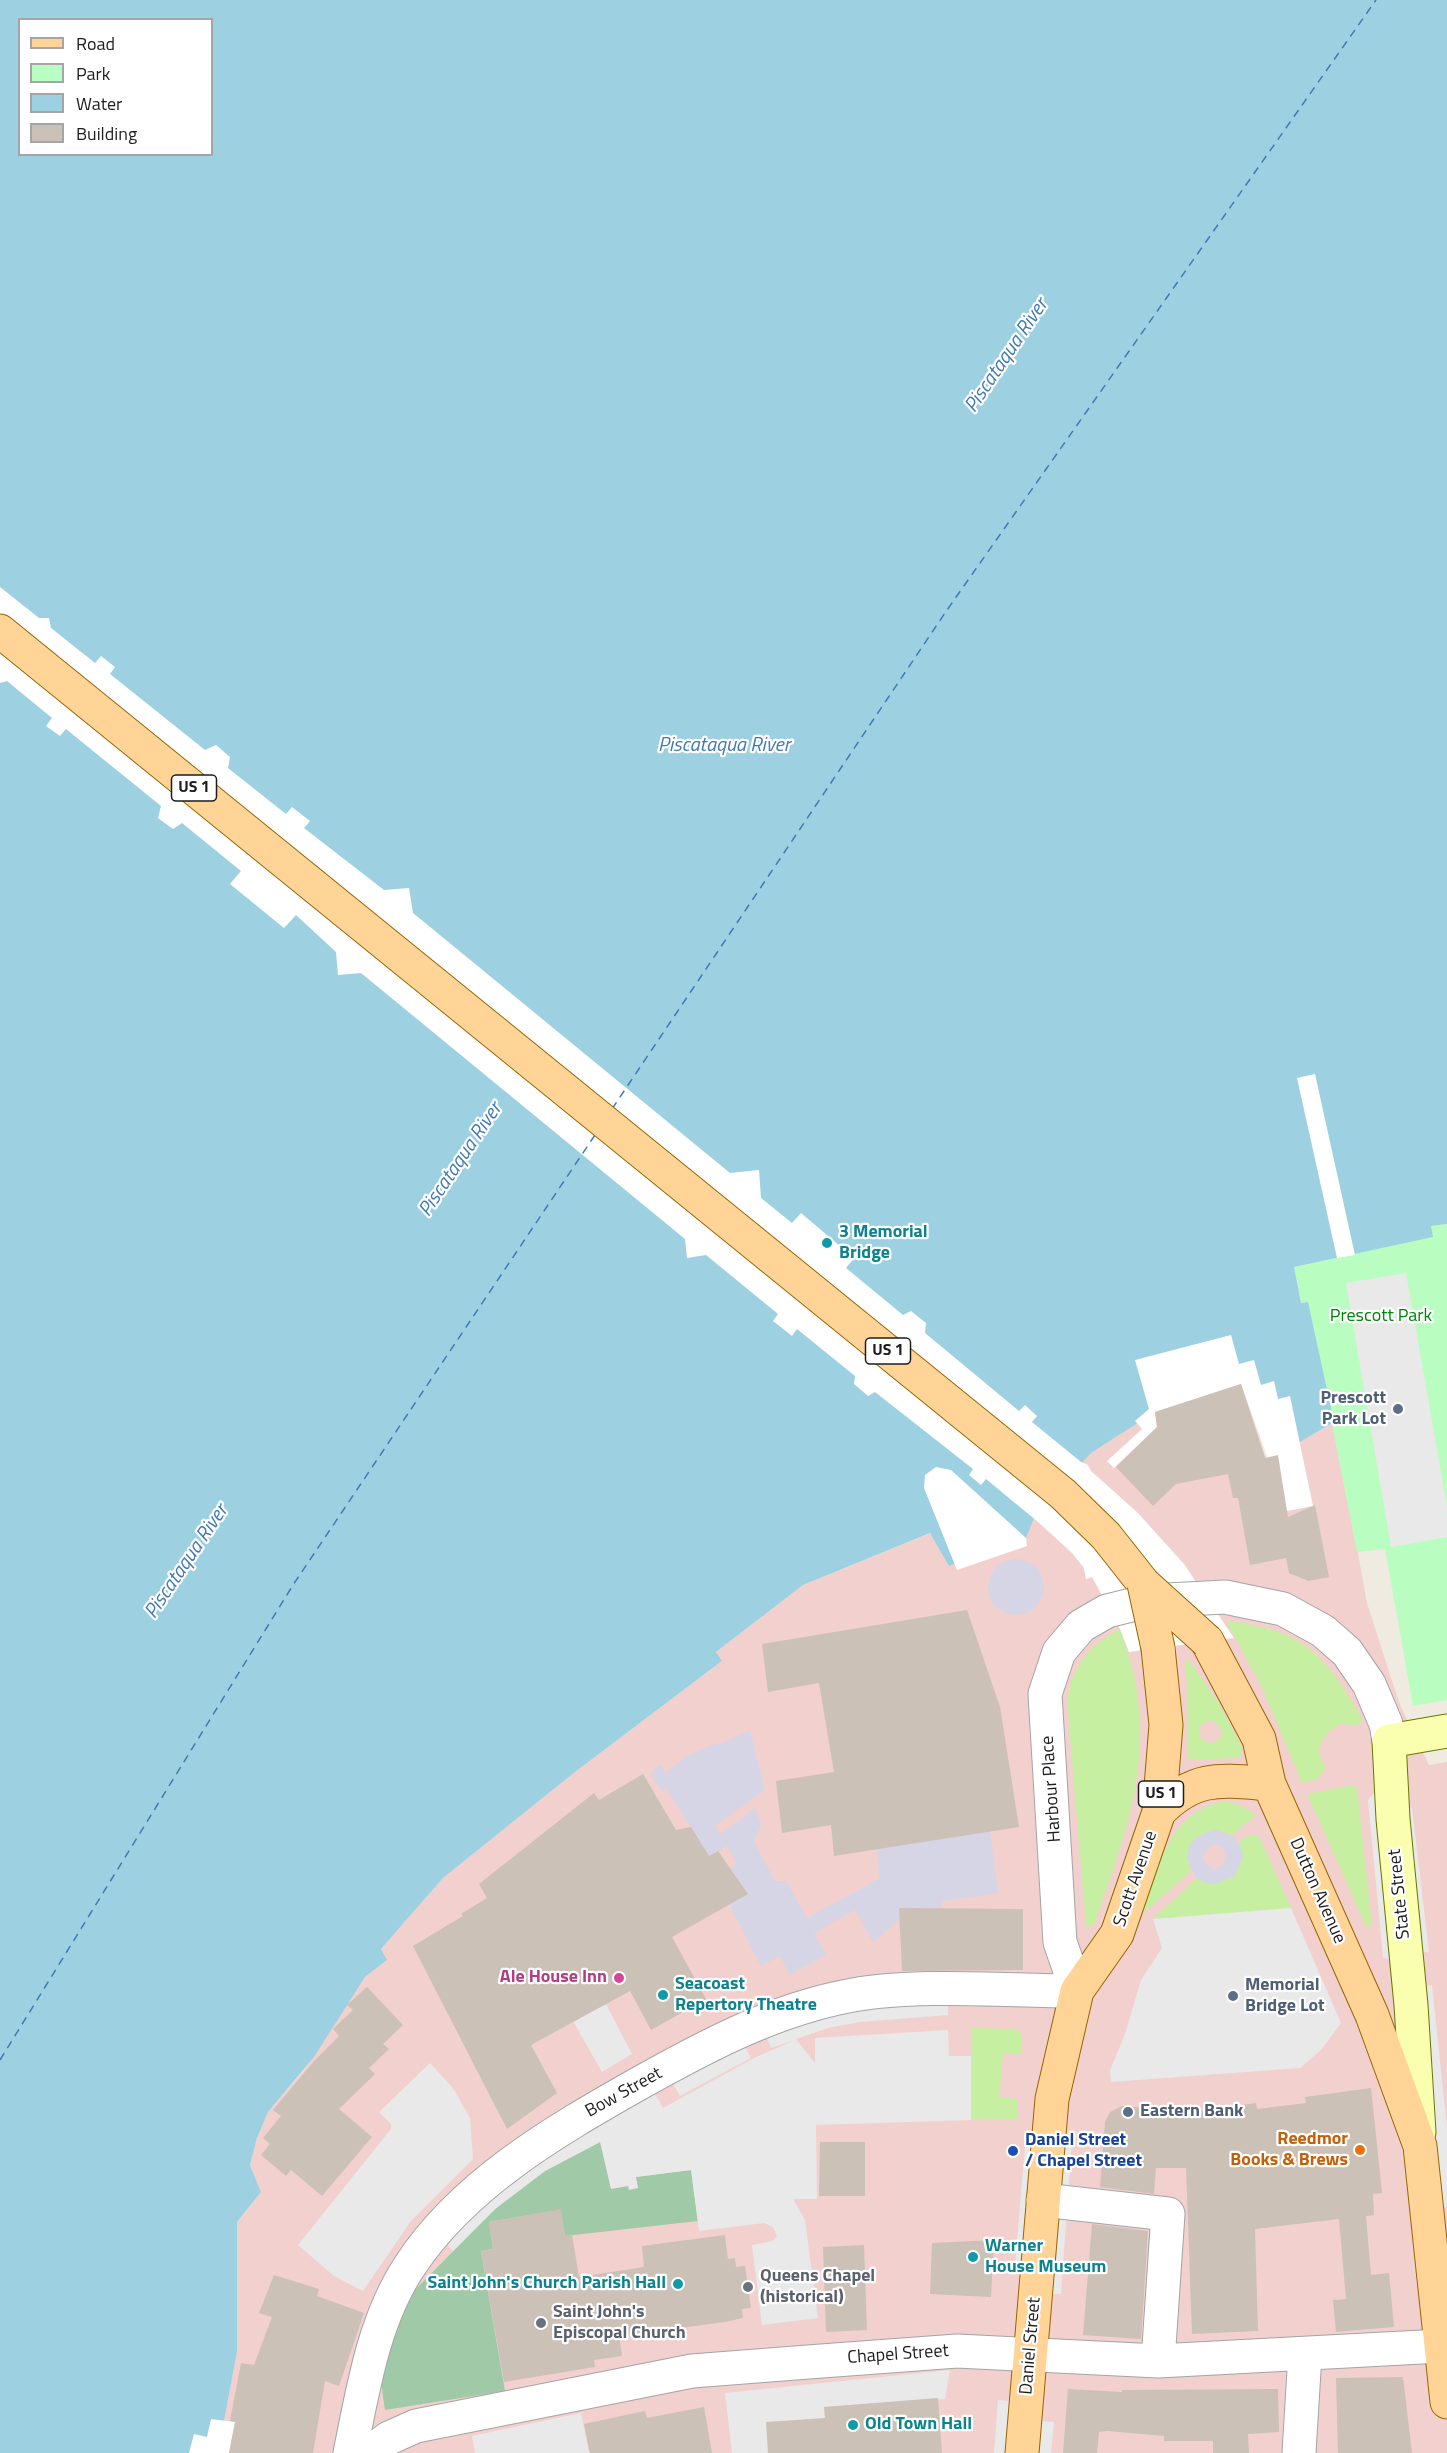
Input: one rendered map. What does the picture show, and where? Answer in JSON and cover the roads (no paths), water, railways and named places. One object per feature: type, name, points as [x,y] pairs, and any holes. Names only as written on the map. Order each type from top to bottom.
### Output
[{"type":"main road","name":"US 1","points":[[0,631],[1063,1494],[1106,1536],[1144,1584]]},
{"type":"main road","name":"Dutton Avenue","points":[[1144,1584],[1207,1641],[1259,1739],[1269,1784],[1372,2015],[1420,2146]]},
{"type":"main road","name":"Scott Avenue","points":[[1077,1991],[1117,1934],[1159,1812],[1166,1725],[1158,1648],[1144,1584]]},
{"type":"main road","points":[[1159,1812],[1188,1788],[1205,1782],[1224,1780],[1269,1784]]},
{"type":"main road","name":"Daniel Street","points":[[1022,2453],[1052,2099],[1077,1991]]},
{"type":"main road","name":"State Street","points":[[1420,2146],[1439,2249],[1441,2346],[1447,2402]]},
{"type":"street","name":"State Street","points":[[1107,1611],[1148,1600],[1209,1596],[1247,1599],[1296,1614],[1337,1641],[1355,1663],[1382,1713],[1389,1741],[1393,1819],[1411,2005],[1420,2146]]},
{"type":"street","name":"Harbour Place","points":[[1077,1991],[1060,1942],[1046,1694],[1059,1652],[1081,1626],[1107,1611]]},
{"type":"street","points":[[1389,1741],[1447,1731]]},
{"type":"street","name":"Bow Street","points":[[351,2453],[381,2324],[408,2268],[425,2244],[468,2200],[563,2128],[647,2079],[748,2026],[823,2001],[888,1991],[1077,1991]]},
{"type":"street","points":[[1043,2200],[1168,2214],[1158,2361]]},
{"type":"street","name":"Chapel Street","points":[[369,2453],[389,2438],[416,2426],[692,2371],[957,2351],[1158,2361],[1441,2346]]},
{"type":"street","points":[[1299,2453],[1305,2354]]},
{"type":"water","name":"Piscataqua River","points":[[0,0],[1447,0],[1447,1224],[1431,1226],[1433,1237],[1294,1267],[1301,1303],[1308,1302],[1334,1422],[1278,1455],[1241,1384],[1155,1412],[1091,1453],[1036,1513],[1026,1538],[949,1566],[930,1533],[803,1585],[716,1652],[722,1661],[575,1772],[443,1878],[381,1949],[387,1960],[365,1977],[314,2057],[268,2112],[257,2138],[250,2165],[261,2192],[237,2222],[237,2352],[218,2453],[0,2453]]},
{"type":"place","name":"3 Memorial Bridge","points":[[827,1243]]},
{"type":"place","name":"Prescott Park Lot","points":[[1398,1409]]},
{"type":"place","name":"Ale House Inn","points":[[619,1978]]},
{"type":"place","name":"Seacoast Repertory Theatre","points":[[663,1995]]},
{"type":"place","name":"Memorial Bridge Lot","points":[[1233,1996]]},
{"type":"place","name":"Eastern Bank","points":[[1128,2112]]},
{"type":"place","name":"Reedmor Books & Brews","points":[[1360,2150]]},
{"type":"place","name":"Daniel Street / Chapel Street","points":[[1013,2151]]},
{"type":"place","name":"Warner House Museum","points":[[973,2257]]},
{"type":"place","name":"Saint John's Church Parish Hall","points":[[678,2284]]},
{"type":"place","name":"Queens Chapel (historical)","points":[[748,2287]]},
{"type":"place","name":"Saint John's Episcopal Church","points":[[541,2323]]},
{"type":"place","name":"Old Town Hall","points":[[853,2425]]},
{"type":"park label","name":"Prescott Park","points":[[1381,1317]]}]
